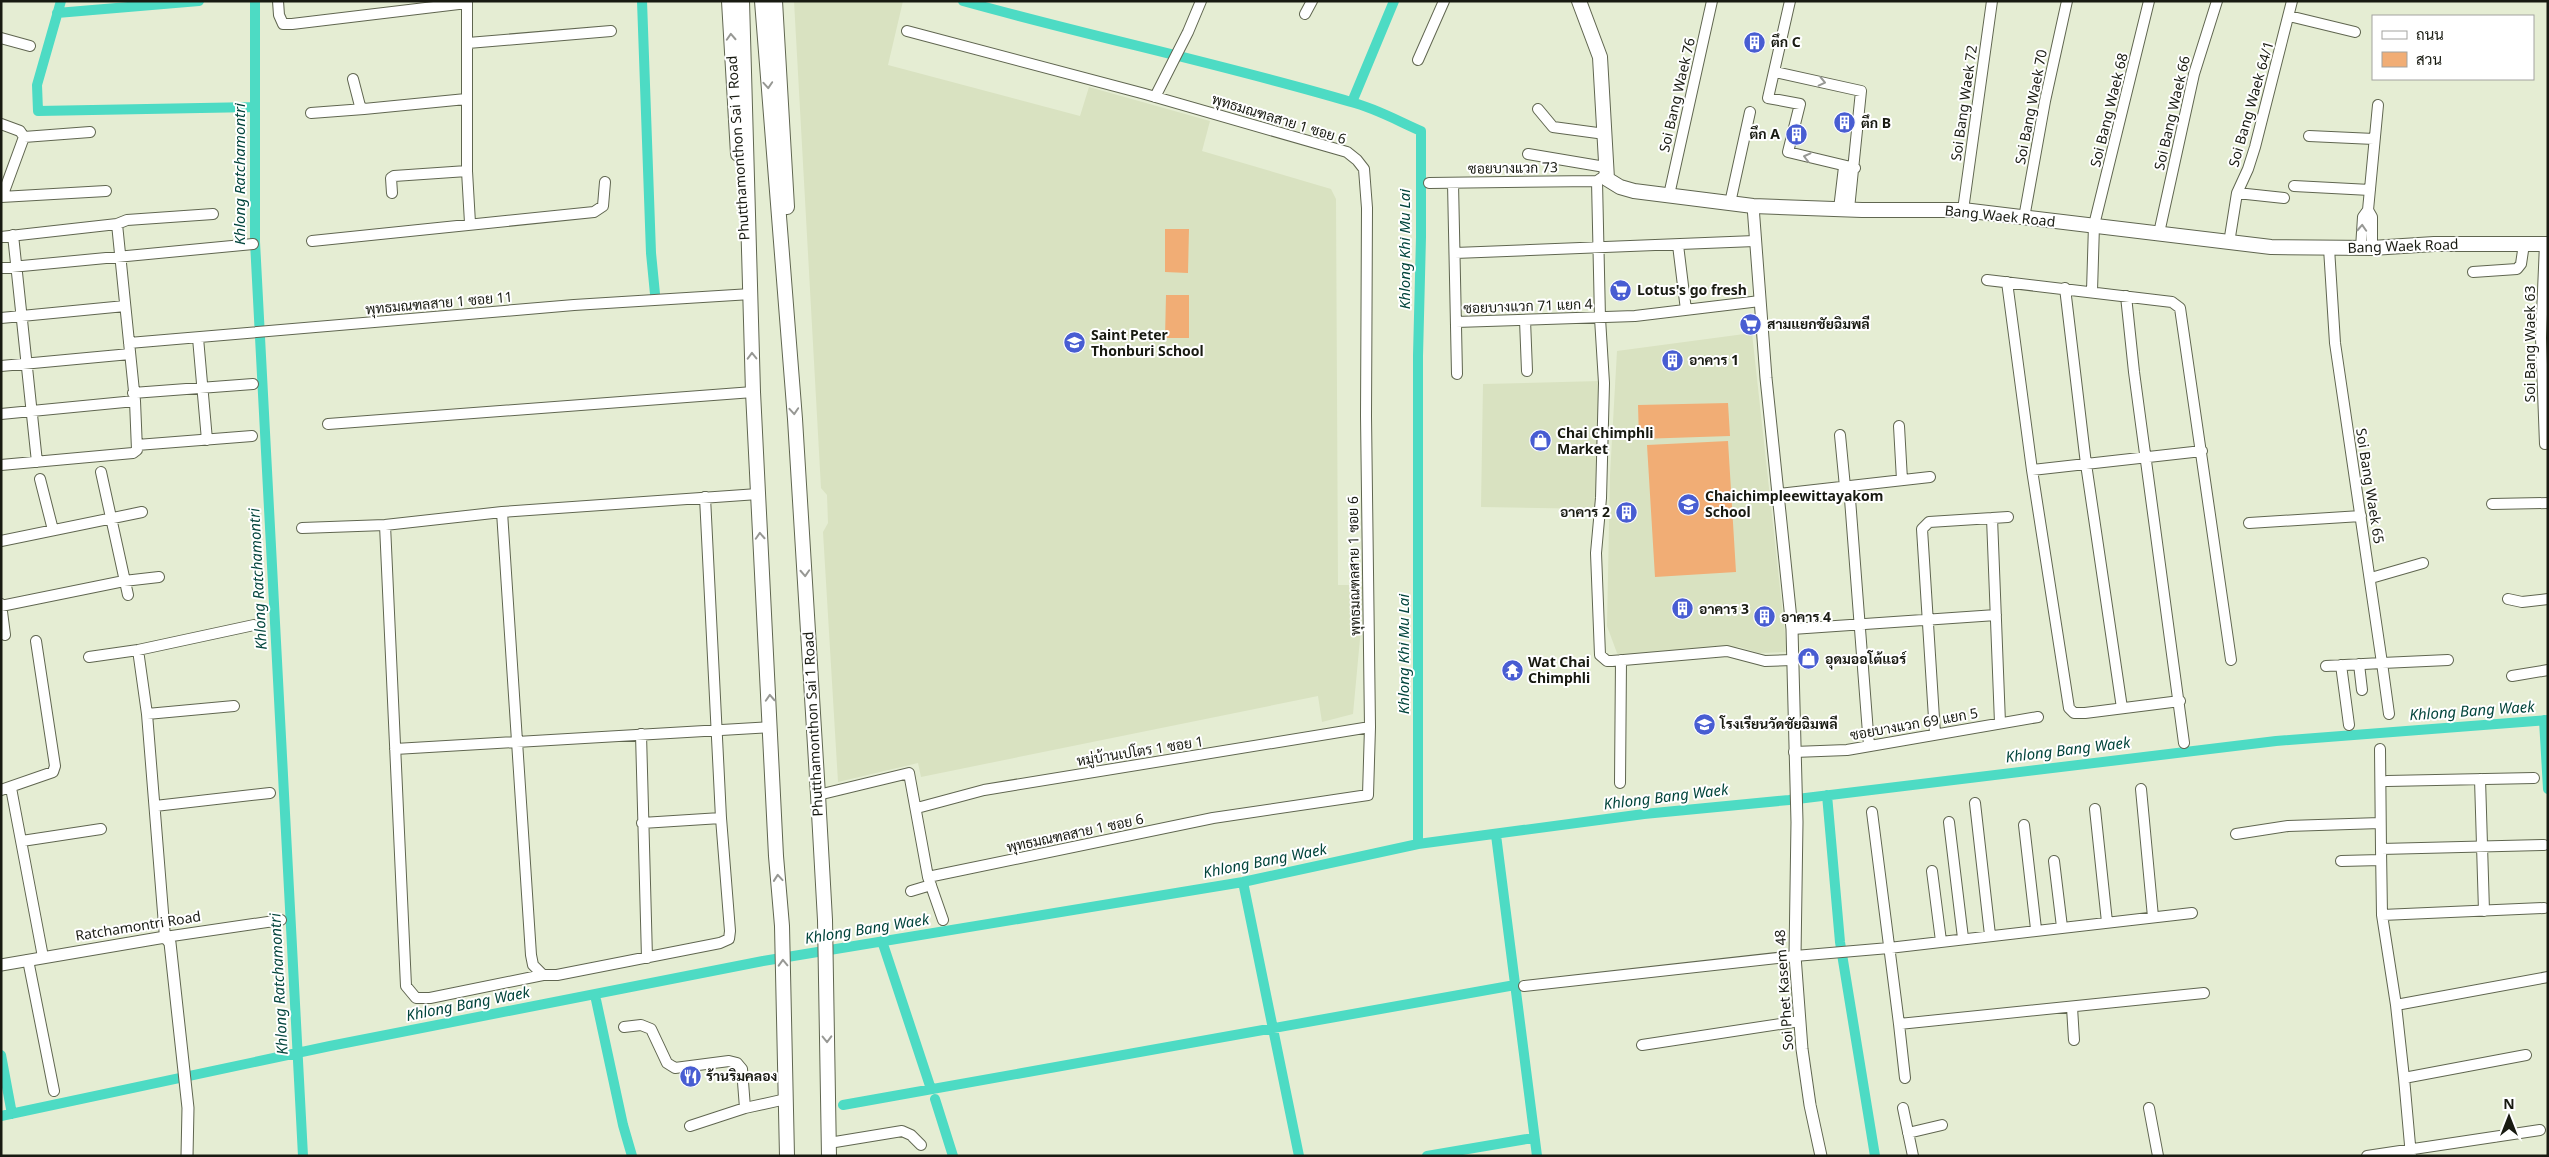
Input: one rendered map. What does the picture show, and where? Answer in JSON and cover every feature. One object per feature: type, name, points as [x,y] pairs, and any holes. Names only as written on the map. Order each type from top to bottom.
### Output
[{"type":"main road","name":"Phutthamonthon Sai 1 Road","points":[[729,1],[740,210],[751,294]]},
{"type":"main road","name":"Phutthamonthon Sai 1 Road","points":[[742,1],[753,392],[776,856],[782,926],[787,1156]]},
{"type":"main road","name":"Phutthamonthon Sai 1 Road","points":[[762,1],[785,293],[818,794],[825,920],[829,1149]]},
{"type":"main road","name":"Phutthamonthon Sai 1 Road","points":[[775,1],[787,206],[785,293]]},
{"type":"main road","points":[[1579,1],[1600,56],[1605,134],[1603,174]]},
{"type":"main road","name":"Bang Waek Road","points":[[1603,174],[1612,183],[1620,187],[1752,206],[1963,210],[2229,242],[2329,248],[2434,244],[2546,244]]},
{"type":"street","points":[[278,1],[279,15],[283,24],[467,2],[466,99],[470,223]]},
{"type":"street","points":[[1155,97],[1188,32],[1201,1]]},
{"type":"street","points":[[1305,14],[1312,1]]},
{"type":"street","points":[[1418,60],[1444,1]]},
{"type":"street","name":"Soi Bang Waek 76","points":[[1669,195],[1712,1]]},
{"type":"street","points":[[1790,1],[1768,98],[1800,104],[1788,152],[1849,167]]},
{"type":"street","name":"Soi Bang Waek 72","points":[[1963,210],[1992,1]]},
{"type":"street","name":"Soi Bang Waek 70","points":[[2024,218],[2045,101],[2067,1]]},
{"type":"street","name":"Soi Bang Waek 68","points":[[2092,291],[2094,225],[2149,1]]},
{"type":"street","name":"Soi Bang Waek 66","points":[[2159,233],[2194,74],[2217,1]]},
{"type":"street","name":"Soi Bang Waek 64/1","points":[[2229,242],[2237,193],[2255,147],[2292,1]]},
{"type":"street","points":[[2289,16],[2354,32]]},
{"type":"street","points":[[468,43],[611,31]]},
{"type":"street","name":"พุทธมณฑลสาย 1 ซอย 6","points":[[907,31],[1155,97],[1346,152],[1358,160],[1364,169],[1368,208],[1366,416],[1370,727],[1368,795],[1213,818],[930,881]]},
{"type":"street","points":[[1,38],[30,46]]},
{"type":"street","points":[[1775,72],[1861,91],[1853,158],[1849,167],[1844,209]]},
{"type":"street","points":[[353,79],[360,106],[364,109]]},
{"type":"street","points":[[312,113],[466,99]]},
{"type":"street","points":[[2366,248],[2363,217],[2368,210],[2378,105]]},
{"type":"street","points":[[1538,109],[1552,127],[1605,134]]},
{"type":"street","points":[[1730,203],[1750,112]]},
{"type":"street","points":[[1,124],[20,131],[24,136]]},
{"type":"street","points":[[24,136],[90,132]]},
{"type":"street","points":[[24,136],[2,197],[106,191]]},
{"type":"street","points":[[2309,136],[2374,139]]},
{"type":"street","points":[[1528,154],[1603,174],[1599,248],[1600,318],[1604,383],[1602,498],[1596,553],[1598,644],[1603,658],[1607,661],[1726,651],[1757,660],[1792,660]]},
{"type":"street","points":[[392,193],[390,178],[394,176],[467,171]]},
{"type":"street","name":"ซอยบางแวก 73","points":[[1429,183],[1603,174]]},
{"type":"street","points":[[312,241],[470,223],[594,212],[604,206],[605,182]]},
{"type":"street","points":[[1453,183],[1458,374]]},
{"type":"street","points":[[2294,186],[2370,190]]},
{"type":"street","points":[[2237,193],[2284,198]]},
{"type":"street","name":"Soi Phet Kasem 48","points":[[1752,206],[1766,378],[1792,629],[1797,822],[1795,956],[1800,1021],[1810,1105],[1821,1156]]},
{"type":"street","points":[[1,236],[117,224],[127,220],[213,214]]},
{"type":"street","points":[[1,465],[133,453],[137,445],[117,224]]},
{"type":"street","points":[[13,235],[37,462]]},
{"type":"street","points":[[1455,253],[1755,241]]},
{"type":"street","points":[[1,268],[253,244]]},
{"type":"street","points":[[2473,272],[2517,269],[2522,264],[2524,244]]},
{"type":"street","name":"Soi Bang Waek 63","points":[[2545,444],[2545,390],[2541,338],[2546,244]]},
{"type":"street","points":[[1678,245],[1686,310]]},
{"type":"street","name":"Soi Bang Waek 65","points":[[2329,248],[2335,344],[2371,578],[2389,714]]},
{"type":"street","points":[[1987,280],[2172,302],[2180,308],[2231,660]]},
{"type":"street","points":[[2007,282],[2032,470],[2069,708],[2077,714],[2180,701]]},
{"type":"street","points":[[2065,288],[2086,464],[2122,708]]},
{"type":"street","name":"พุทธมณฑลสาย 1 ซอย 11","points":[[129,343],[198,338],[287,328],[574,305],[751,294]]},
{"type":"street","points":[[2126,296],[2145,457],[2180,701],[2184,743]]},
{"type":"street","name":"ซอยบางแวก 71 แยก 4","points":[[1456,322],[1600,318],[1760,301]]},
{"type":"street","points":[[1,318],[125,306]]},
{"type":"street","points":[[1525,320],[1527,371]]},
{"type":"street","points":[[198,338],[207,440]]},
{"type":"street","points":[[1,366],[130,354]]},
{"type":"street","points":[[1,414],[32,412],[202,388],[253,384]]},
{"type":"street","points":[[328,424],[753,392]]},
{"type":"street","points":[[1898,426],[1902,480]]},
{"type":"street","points":[[1840,435],[1862,625],[1869,746]]},
{"type":"street","points":[[137,445],[252,436]]},
{"type":"street","points":[[2032,470],[2202,451]]},
{"type":"street","points":[[102,472],[128,595]]},
{"type":"street","points":[[1779,494],[1930,477]]},
{"type":"street","points":[[40,479],[53,530]]},
{"type":"street","points":[[302,528],[385,525],[502,512],[758,494]]},
{"type":"street","points":[[385,525],[406,986],[408,991],[416,998],[430,998],[543,975],[557,975],[647,958],[720,943],[729,939],[716,728],[705,498]]},
{"type":"street","points":[[2492,504],[2548,502]]},
{"type":"street","points":[[1,541],[142,512]]},
{"type":"street","points":[[502,512],[531,955],[533,965],[543,975]]},
{"type":"street","points":[[2249,524],[2361,516]]},
{"type":"street","points":[[1935,734],[1922,529],[1929,522],[2008,517]]},
{"type":"street","points":[[1992,518],[2000,723]]},
{"type":"street","points":[[2371,578],[2423,563]]},
{"type":"street","points":[[5,635],[1,605],[124,581],[159,577]]},
{"type":"street","points":[[2508,599],[2522,602],[2548,599]]},
{"type":"street","points":[[1792,629],[1996,615]]},
{"type":"street","points":[[89,657],[138,650],[254,625]]},
{"type":"street","points":[[36,641],[55,766],[53,772],[6,789],[22,841],[43,957]]},
{"type":"street","points":[[138,650],[147,714],[165,937],[170,943],[188,1108],[185,1155]]},
{"type":"street","points":[[1620,783],[1621,660]]},
{"type":"street","points":[[2326,666],[2448,660]]},
{"type":"street","points":[[2359,664],[2362,690]]},
{"type":"street","points":[[2341,665],[2349,725]]},
{"type":"street","points":[[2512,676],[2548,670]]},
{"type":"street","points":[[147,714],[234,706]]},
{"type":"street","name":"ซอยบางแวก 69 แยก 5","points":[[1794,752],[1869,746],[2038,717]]},
{"type":"street","points":[[395,750],[716,728],[771,726]]},
{"type":"street","name":"หมู่บ้านเปโตร 1 ซอย 1","points":[[917,808],[984,790],[1370,727]]},
{"type":"street","points":[[641,734],[647,958]]},
{"type":"street","points":[[2380,749],[2382,915],[2396,1005],[2411,1152]]},
{"type":"street","points":[[818,794],[909,773],[930,881],[943,920]]},
{"type":"street","points":[[2387,781],[2534,778]]},
{"type":"street","points":[[2480,779],[2484,911]]},
{"type":"street","points":[[2141,789],[2153,917]]},
{"type":"street","points":[[155,806],[270,793]]},
{"type":"street","points":[[1976,803],[1990,935]]},
{"type":"street","points":[[2095,809],[2107,922]]},
{"type":"street","points":[[1872,812],[1905,1078]]},
{"type":"street","points":[[642,823],[721,818]]},
{"type":"street","points":[[1949,822],[1963,938]]},
{"type":"street","points":[[2236,834],[2294,826],[2380,823]]},
{"type":"street","points":[[2024,826],[2036,929]]},
{"type":"street","points":[[22,841],[102,829]]},
{"type":"street","points":[[2380,849],[2482,845],[2544,845]]},
{"type":"street","points":[[2341,861],[2381,860]]},
{"type":"street","points":[[2054,861],[2062,927]]},
{"type":"street","points":[[1932,871],[1941,941]]},
{"type":"street","points":[[911,891],[930,881]]},
{"type":"street","points":[[2382,915],[2544,908]]},
{"type":"street","points":[[1524,986],[1795,956],[1889,948],[2036,929],[2192,912]]},
{"type":"street","name":"Ratchamontri Road","points":[[1,965],[165,937],[280,920]]},
{"type":"street","points":[[28,960],[54,1091]]},
{"type":"street","points":[[2396,1005],[2548,977]]},
{"type":"street","points":[[1899,1024],[2204,993]]},
{"type":"street","points":[[2072,1007],[2074,1040]]},
{"type":"street","points":[[1642,1045],[1800,1021]]},
{"type":"street","points":[[624,1027],[641,1025],[651,1028],[667,1062],[675,1068],[729,1061],[737,1063],[742,1069],[744,1108]]},
{"type":"street","points":[[2404,1078],[2526,1055]]},
{"type":"street","points":[[690,1126],[744,1108],[786,1099]]},
{"type":"street","points":[[1903,1108],[1912,1156]]},
{"type":"street","points":[[2149,1108],[2158,1156]]},
{"type":"street","points":[[1908,1132],[1942,1125]]},
{"type":"street","points":[[2367,1156],[2411,1152],[2540,1130]]},
{"type":"street","points":[[829,1149],[902,1131],[911,1135],[922,1145]]},
{"type":"shaded area","name":"Saint Peter Thonburi School","points":[[794,1],[903,1],[888,65],[1080,116],[1089,87],[1210,121],[1202,151],[1331,189],[1336,199],[1338,585],[1365,585],[1353,714],[1322,722],[1318,696],[921,777],[918,763],[838,782],[823,532],[828,523],[827,495],[821,488]]},
{"type":"shaded area","name":"Chaichimpleewittayakom School","points":[[1752,333],[1787,652],[1759,653],[1739,647],[1621,657],[1617,653],[1607,626],[1610,475],[1617,351]]},
{"type":"shaded area","name":"Chai Chimphli Market","points":[[1601,381],[1596,509],[1481,507],[1483,384]]},
{"type":"green space","points":[[1165,229],[1189,229],[1188,273],[1165,272]]},
{"type":"green space","points":[[1166,295],[1189,295],[1189,338],[1165,338]]},
{"type":"green space","points":[[1728,403],[1730,436],[1639,439],[1638,405]]},
{"type":"green space","points":[[1728,441],[1736,572],[1655,577],[1647,445]]},
{"type":"waterway","points":[[61,1],[37,85],[38,111],[255,107]]},
{"type":"waterway","points":[[57,13],[199,1]]},
{"type":"waterway","name":"Khlong Ratchamontri","points":[[255,1],[255,242],[303,1156]]},
{"type":"waterway","points":[[642,1],[651,253],[655,294]]},
{"type":"waterway","name":"Khlong Khi Mu Lai","points":[[963,1],[1303,88],[1369,108],[1421,131],[1418,356],[1418,844]]},
{"type":"waterway","points":[[1352,102],[1394,1]]},
{"type":"waterway","points":[[2544,720],[2548,789]]},
{"type":"waterway","name":"Khlong Bang Waek","points":[[1,1116],[330,1046],[763,961],[1243,882],[1418,844],[1644,814],[1789,800],[2276,741],[2548,720]]},
{"type":"waterway","points":[[1827,795],[1840,942],[1875,1156]]},
{"type":"waterway","points":[[1496,835],[1537,1156]]},
{"type":"waterway","points":[[1243,882],[1299,1156]]},
{"type":"waterway","points":[[882,941],[931,1089]]},
{"type":"waterway","points":[[843,1105],[1515,985]]},
{"type":"waterway","points":[[595,995],[623,1125],[632,1156]]},
{"type":"waterway","points":[[1,1055],[12,1114]]},
{"type":"waterway","points":[[935,1099],[953,1156]]},
{"type":"waterway","points":[[1427,1156],[1533,1138]]},
{"type":"place","name":"ตึก C","points":[[1755,42]]},
{"type":"place","name":"ตึก B","points":[[1845,123]]},
{"type":"place","name":"ตึก A","points":[[1796,134]]},
{"type":"place","name":"Lotus's go fresh","points":[[1621,290]]},
{"type":"place","name":"สามแยกชัยฉิมพลี","points":[[1751,324]]},
{"type":"place","name":"Saint Peter Thonburi School","points":[[1075,343]]},
{"type":"place","name":"อาคาร 1","points":[[1673,360]]},
{"type":"place","name":"Chai Chimphli Market","points":[[1541,441]]},
{"type":"place","name":"Chaichimpleewittayakom School","points":[[1689,504]]},
{"type":"place","name":"อาคาร 2","points":[[1626,512]]},
{"type":"place","name":"อาคาร 3","points":[[1683,609]]},
{"type":"place","name":"อาคาร 4","points":[[1765,617]]},
{"type":"place","name":"อุดมออโต้แอร์","points":[[1809,659]]},
{"type":"place","name":"Wat Chai Chimphli","points":[[1512,670]]},
{"type":"place","name":"โรงเรียนวัดชัยฉิมพลี","points":[[1704,724]]},
{"type":"place","name":"ร้านริมคลอง","points":[[690,1076]]}]
